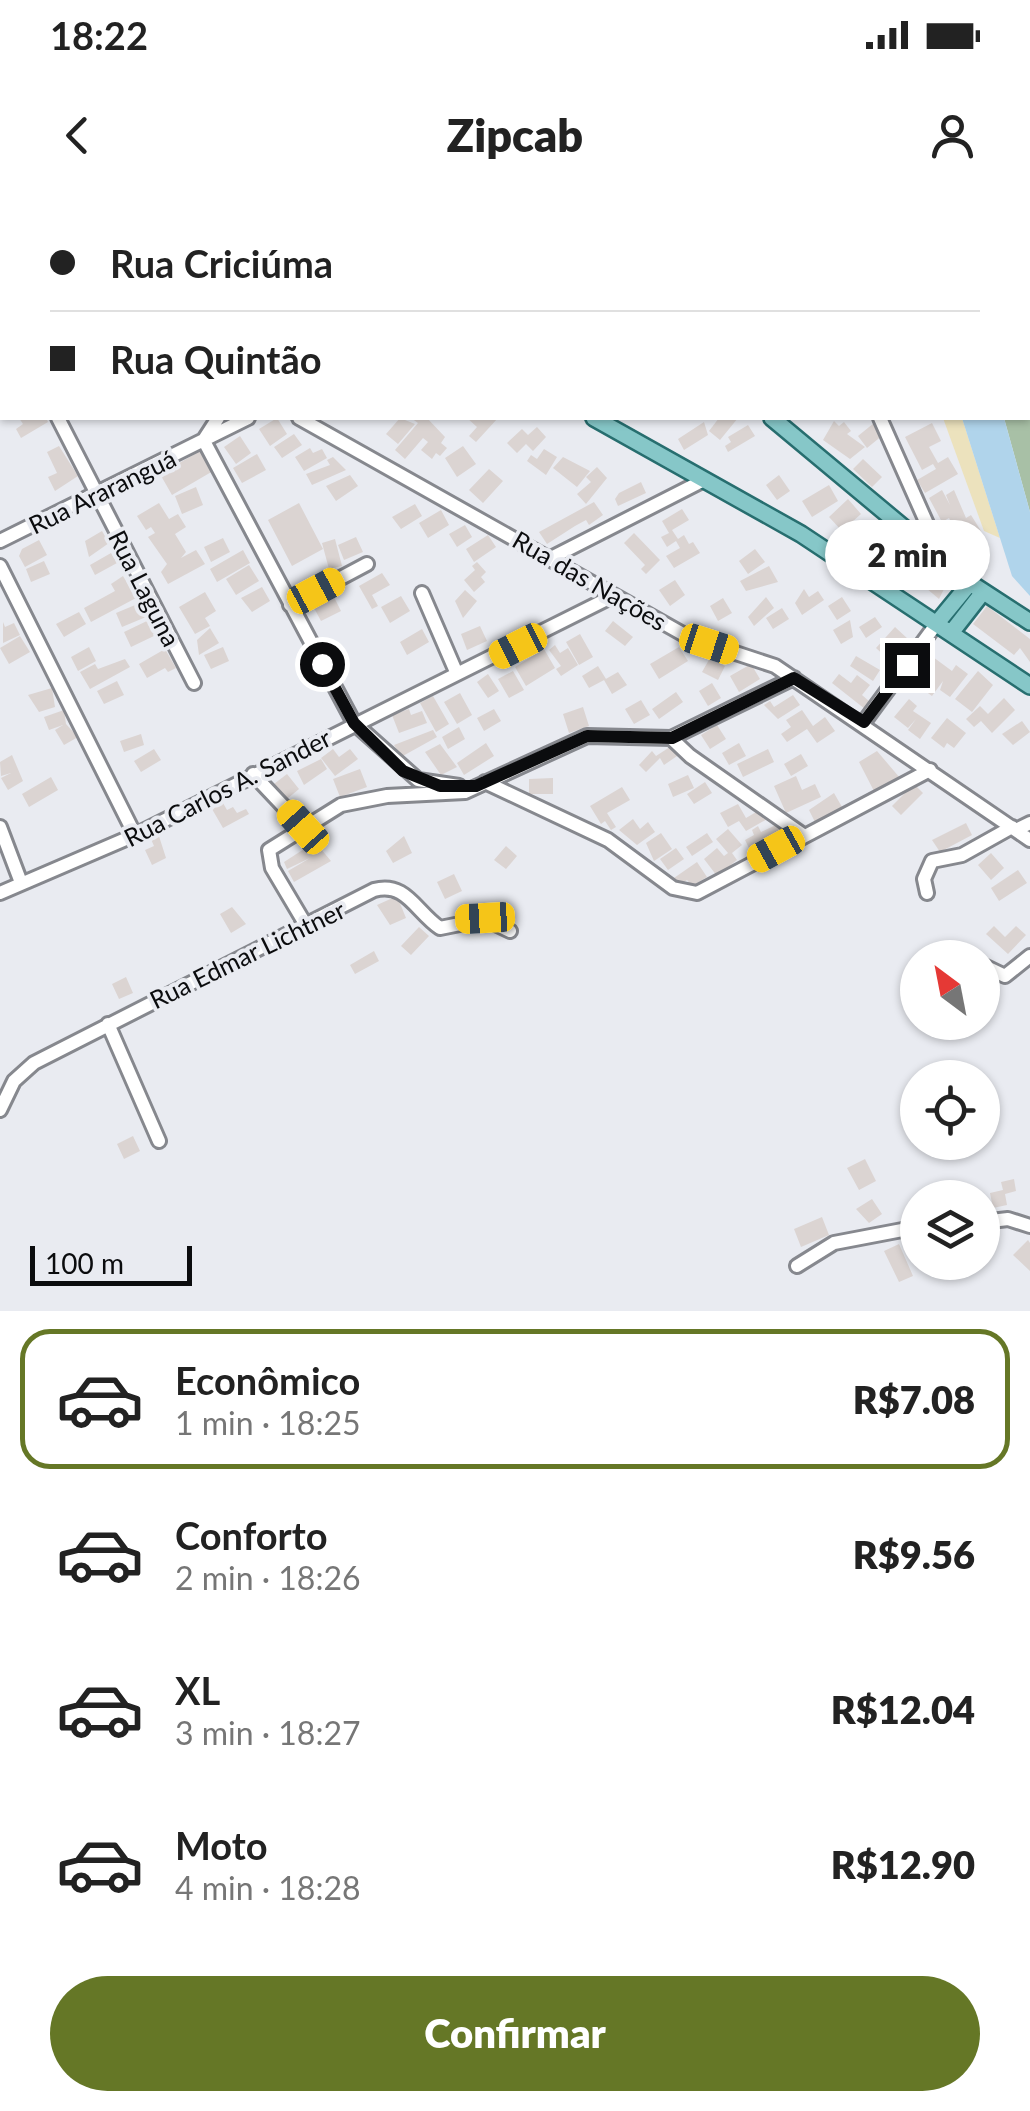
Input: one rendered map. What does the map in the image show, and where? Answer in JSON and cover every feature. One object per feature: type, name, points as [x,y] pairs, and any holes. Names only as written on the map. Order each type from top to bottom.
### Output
[{"type":"main road","points":[[598,420],[801,534],[948,623],[1030,686]]},
{"type":"main road","points":[[774,420],[976,588],[1030,622]]},
{"type":"main road","points":[[948,623],[976,588]]},
{"type":"street","name":"Rua Laguna","points":[[59,420],[194,683]]},
{"type":"street","name":"Rua Araranguá","points":[[204,440],[217,420]]},
{"type":"street","name":"Rua Araranguá","points":[[0,542],[244,420]]},
{"type":"street","name":"Rua das Nações","points":[[303,420],[690,638],[776,666],[864,722],[1030,840]]},
{"type":"street","points":[[881,420],[944,562]]},
{"type":"street","points":[[204,440],[354,723],[418,780],[480,784],[608,840],[674,888],[697,893],[930,770]]},
{"type":"street","points":[[551,558],[704,480]]},
{"type":"street","points":[[290,605],[367,564]]},
{"type":"street","points":[[0,566],[135,834]]},
{"type":"street","points":[[422,593],[458,674]]},
{"type":"street","name":"Rua Carlos A. Sander","points":[[0,893],[20,880],[135,834],[613,596]]},
{"type":"street","points":[[864,722],[948,623]]},
{"type":"street","points":[[307,927],[272,868],[269,850],[342,805],[365,799],[436,796],[480,784],[587,736],[672,738],[794,678]]},
{"type":"street","points":[[672,738],[690,756],[803,835]]},
{"type":"street","points":[[253,774],[303,827]]},
{"type":"street","points":[[927,894],[924,879],[932,861],[962,855],[1030,823]]},
{"type":"street","points":[[0,827],[20,880]]},
{"type":"street","name":"Rua Edmar Lichtner","points":[[0,1110],[22,1070],[388,886],[402,889],[424,917],[440,928],[485,918],[510,930]]},
{"type":"street","points":[[1000,974],[1005,976],[1030,956]]},
{"type":"street","points":[[108,1024],[159,1140]]},
{"type":"street","points":[[1000,1219],[1030,1226]]},
{"type":"street","points":[[796,1266],[834,1243],[900,1230]]},
{"type":"green space","points":[[1005,420],[1030,420],[1030,512]]},
{"type":"sand","points":[[944,420],[963,420],[1000,538],[984,531]]},
{"type":"water","points":[[963,420],[1005,420],[1030,512],[1030,596],[1012,576]]},
{"type":"building","points":[[20,420],[48,422],[21,438],[16,429],[23,424]]},
{"type":"building","points":[[278,420],[287,434],[270,446],[259,429]]},
{"type":"building","points":[[398,420],[415,424],[398,444],[386,434]]},
{"type":"building","points":[[414,420],[429,420],[445,437],[441,443],[447,448],[440,456],[436,453],[432,459],[421,450],[428,442],[423,438],[405,459],[395,450],[418,423]]},
{"type":"building","points":[[469,420],[496,420],[476,442],[469,436],[477,427]]},
{"type":"building","points":[[717,420],[736,420],[720,440],[709,431]]},
{"type":"building","points":[[834,421],[839,426],[844,422],[851,431],[847,434],[865,447],[850,459],[823,440]]},
{"type":"building","points":[[704,422],[708,435],[684,450],[678,439]]},
{"type":"building","points":[[874,423],[883,435],[867,448],[858,436]]},
{"type":"building","points":[[932,423],[941,441],[929,447],[938,463],[948,457],[958,474],[925,493],[917,480],[936,469],[933,464],[922,470],[905,437]]},
{"type":"building","points":[[748,425],[755,436],[728,452],[728,437]]},
{"type":"building","points":[[537,427],[546,437],[533,451],[526,444],[517,453],[507,443],[522,429],[528,435]]},
{"type":"building","points":[[294,434],[302,445],[282,458],[274,447]]},
{"type":"building","points":[[240,436],[251,453],[236,464],[224,447]]},
{"type":"building","points":[[59,446],[78,476],[55,491],[48,477],[57,473],[47,452]]},
{"type":"building","points":[[463,446],[476,464],[457,477],[445,458]]},
{"type":"building","points":[[310,448],[313,453],[322,449],[327,458],[304,471],[295,457]]},
{"type":"building","points":[[544,449],[557,457],[546,475],[527,461],[531,455],[537,459]]},
{"type":"building","points":[[202,450],[213,471],[172,495],[160,474]]},
{"type":"building","points":[[257,454],[266,470],[242,483],[233,468]]},
{"type":"building","points":[[333,457],[346,470],[312,485],[306,474],[330,465],[327,460]]},
{"type":"building","points":[[563,457],[590,471],[577,487],[553,468]]},
{"type":"building","points":[[863,459],[882,477],[872,487],[853,469]]},
{"type":"building","points":[[597,467],[607,478],[586,504],[577,494],[591,482],[586,477]]},
{"type":"building","points":[[489,469],[503,481],[483,503],[469,490]]},
{"type":"building","points":[[350,475],[358,486],[336,501],[326,486]]},
{"type":"building","points":[[779,475],[790,491],[777,500],[766,485]]},
{"type":"building","points":[[641,482],[646,493],[618,506],[615,499],[619,493]]},
{"type":"building","points":[[829,485],[838,501],[812,517],[802,501]]},
{"type":"building","points":[[196,487],[203,505],[182,514],[175,496]]},
{"type":"building","points":[[942,490],[950,505],[946,495],[954,490],[966,518],[971,515],[981,531],[966,540],[961,533],[968,547],[957,553],[945,537],[949,535],[945,528],[952,524],[949,518],[942,522],[929,498]]},
{"type":"building","points":[[848,499],[861,514],[842,531],[829,517]]},
{"type":"building","points":[[594,502],[603,515],[589,525],[586,520],[547,544],[539,532]]},
{"type":"building","points":[[159,503],[169,519],[178,514],[186,527],[175,534],[186,552],[181,558],[196,550],[205,564],[168,584],[161,572],[167,564],[148,537],[155,533],[151,527],[146,530],[137,516]]},
{"type":"building","points":[[299,503],[323,549],[292,566],[268,520]]},
{"type":"building","points":[[415,504],[422,516],[401,529],[392,517]]},
{"type":"building","points":[[682,509],[689,520],[672,530],[678,539],[684,535],[689,544],[693,542],[700,553],[674,568],[666,556],[680,548],[676,541],[667,547],[661,537],[669,533],[662,521]]},
{"type":"building","points":[[441,510],[449,525],[428,538],[419,523]]},
{"type":"building","points":[[866,521],[880,535],[862,552],[848,537]]},
{"type":"building","points":[[465,525],[472,537],[457,547],[449,534]]},
{"type":"building","points":[[102,531],[109,543],[89,557],[85,541]]},
{"type":"building","points":[[634,533],[660,560],[646,574],[641,569],[645,565],[624,543]]},
{"type":"building","points":[[488,535],[496,547],[474,562],[466,549]]},
{"type":"building","points":[[356,537],[363,552],[344,560],[338,545]]},
{"type":"building","points":[[896,537],[916,561],[904,571],[884,546]]},
{"type":"building","points":[[223,538],[230,552],[211,562],[204,547]]},
{"type":"building","points":[[335,539],[342,566],[329,569],[322,543]]},
{"type":"building","points":[[39,540],[47,555],[25,567],[19,556],[22,549]]},
{"type":"building","points":[[969,547],[974,552],[978,547],[988,563],[974,575],[957,555]]},
{"type":"building","points":[[755,549],[765,562],[748,574],[739,561]]},
{"type":"building","points":[[243,550],[250,563],[217,582],[210,569]]},
{"type":"building","points":[[111,553],[117,563],[95,575],[90,565]]},
{"type":"building","points":[[924,554],[950,577],[939,599],[907,572]]},
{"type":"building","points":[[44,561],[50,574],[31,582],[26,569]]},
{"type":"building","points":[[477,562],[486,572],[481,577],[485,582],[474,592],[464,580],[475,570],[472,566]]},
{"type":"building","points":[[249,565],[259,581],[236,595],[226,579]]},
{"type":"building","points":[[769,566],[778,582],[746,591],[740,581]]},
{"type":"building","points":[[382,573],[390,585],[372,595],[378,606],[372,609],[359,586]]},
{"type":"building","points":[[123,576],[136,598],[91,622],[84,608],[115,591],[111,584]]},
{"type":"building","points":[[675,580],[685,595],[670,606],[659,590]]},
{"type":"building","points":[[262,587],[270,601],[252,612],[241,598]]},
{"type":"building","points":[[804,589],[809,597],[818,591],[824,600],[802,615],[795,603]]},
{"type":"building","points":[[465,590],[477,601],[463,618],[455,601]]},
{"type":"building","points":[[205,592],[216,611],[205,618],[210,626],[195,634],[179,607]]},
{"type":"building","points":[[401,596],[410,611],[390,623],[381,607]]},
{"type":"building","points":[[334,597],[341,611],[321,621],[314,608]]},
{"type":"building","points":[[766,597],[774,608],[754,626],[748,617]]},
{"type":"building","points":[[842,597],[851,611],[837,620],[828,606]]},
{"type":"building","points":[[723,598],[732,613],[718,621],[710,606]]},
{"type":"building","points":[[140,603],[146,617],[122,627],[116,613]]},
{"type":"building","points":[[987,606],[1030,639],[1030,662],[1020,648],[1014,655],[973,624]]},
{"type":"building","points":[[782,608],[789,619],[773,629],[766,618]]},
{"type":"building","points":[[79,612],[86,624],[64,637],[56,624]]},
{"type":"building","points":[[875,617],[882,627],[866,638],[859,627]]},
{"type":"building","points":[[149,620],[156,635],[131,647],[124,632]]},
{"type":"building","points":[[850,620],[853,637],[841,644],[833,630]]},
{"type":"building","points":[[613,621],[633,637],[625,646],[605,631]]},
{"type":"building","points":[[3,622],[5,627],[14,623],[20,635],[3,643]]},
{"type":"building","points":[[480,626],[487,641],[467,650],[461,634]]},
{"type":"building","points":[[895,627],[908,639],[889,660],[876,648]]},
{"type":"building","points":[[210,628],[219,643],[199,655],[197,640]]},
{"type":"building","points":[[422,629],[429,642],[407,655],[400,642]]},
{"type":"building","points":[[580,634],[593,657],[579,665],[566,642]]},
{"type":"building","points":[[20,636],[30,652],[9,664],[0,648]]},
{"type":"building","points":[[555,645],[560,653],[568,648],[578,665],[561,676],[556,669],[561,666],[549,650]]},
{"type":"building","points":[[89,647],[96,661],[78,671],[71,657]]},
{"type":"building","points":[[223,647],[229,661],[211,669],[204,655]]},
{"type":"building","points":[[679,647],[688,661],[659,679],[650,664]]},
{"type":"building","points":[[165,649],[176,668],[168,672],[165,668],[147,678],[139,664]]},
{"type":"building","points":[[544,649],[555,668],[526,686],[515,667]]},
{"type":"building","points":[[856,656],[880,670],[873,681],[850,666]]},
{"type":"building","points":[[933,657],[952,671],[956,665],[968,674],[950,697],[940,690],[943,681],[932,696],[914,683]]},
{"type":"building","points":[[710,658],[725,666],[718,680],[702,672]]},
{"type":"building","points":[[125,659],[130,667],[90,689],[80,672],[95,664],[98,669]]},
{"type":"building","points":[[751,664],[760,679],[739,692],[730,676]]},
{"type":"building","points":[[598,666],[606,679],[589,688],[582,676]]},
{"type":"building","points":[[513,671],[524,690],[509,698],[498,679]]},
{"type":"building","points":[[978,671],[993,685],[972,712],[955,699]]},
{"type":"building","points":[[618,672],[627,685],[612,694],[604,680]]},
{"type":"building","points":[[488,674],[499,691],[488,698],[477,682]]},
{"type":"building","points":[[839,674],[851,683],[857,675],[870,685],[862,695],[870,702],[865,709],[832,683]]},
{"type":"building","points":[[117,681],[124,695],[104,704],[97,691]]},
{"type":"building","points":[[712,683],[721,698],[708,706],[699,691]]},
{"type":"building","points":[[52,688],[55,707],[39,712],[28,695]]},
{"type":"building","points":[[676,692],[683,702],[659,719],[652,709]]},
{"type":"building","points":[[460,693],[472,715],[457,724],[444,702]]},
{"type":"building","points":[[793,695],[800,705],[778,719],[764,705],[770,701],[774,707]]},
{"type":"building","points":[[433,696],[449,724],[436,732],[420,703]]},
{"type":"building","points":[[1004,698],[1015,710],[992,733],[981,721],[974,727],[966,719],[980,706],[988,714]]},
{"type":"building","points":[[909,699],[917,706],[913,711],[931,723],[920,739],[908,730],[916,719],[908,728],[894,717]]},
{"type":"building","points":[[641,700],[650,715],[634,724],[625,709]]},
{"type":"building","points":[[583,707],[589,726],[569,733],[563,714]]},
{"type":"building","points":[[409,709],[411,715],[422,711],[427,723],[399,733],[392,715]]},
{"type":"building","points":[[494,709],[501,721],[484,731],[477,718]]},
{"type":"building","points":[[64,710],[66,724],[78,737],[64,745],[55,730],[63,725],[49,730],[44,717]]},
{"type":"building","points":[[802,710],[813,726],[825,717],[835,731],[817,743],[807,729],[787,742],[781,734],[791,727],[786,720]]},
{"type":"building","points":[[947,718],[966,733],[954,748],[947,743],[944,748],[931,738]]},
{"type":"building","points":[[1022,721],[1030,732],[1013,745],[1002,734]]},
{"type":"building","points":[[717,725],[726,739],[710,749],[701,735]]},
{"type":"building","points":[[459,727],[465,739],[448,749],[442,737]]},
{"type":"building","points":[[433,730],[437,737],[401,757],[394,745]]},
{"type":"building","points":[[141,734],[144,745],[124,752],[120,741]]},
{"type":"building","points":[[486,743],[494,756],[464,775],[457,763]]},
{"type":"building","points":[[739,743],[746,756],[729,765],[722,753]]},
{"type":"building","points":[[440,744],[457,767],[441,775],[425,752]]},
{"type":"building","points":[[673,745],[680,754],[664,765],[660,758],[646,772],[639,765],[652,751],[656,756]]},
{"type":"building","points":[[154,749],[161,760],[141,772],[134,761]]},
{"type":"building","points":[[333,749],[339,757],[350,749],[358,759],[335,776],[321,758]]},
{"type":"building","points":[[768,749],[774,762],[743,777],[737,764]]},
{"type":"building","points":[[877,751],[900,778],[875,793],[859,762]]},
{"type":"building","points":[[801,754],[808,766],[791,776],[784,764]]},
{"type":"building","points":[[12,755],[23,781],[8,790],[1,778],[11,773],[1,776],[0,762]]},
{"type":"building","points":[[321,759],[327,769],[304,785],[297,771]]},
{"type":"building","points":[[360,769],[367,787],[340,797],[333,779]]},
{"type":"building","points":[[287,774],[299,789],[287,799],[274,784]]},
{"type":"building","points":[[688,775],[694,788],[673,797],[668,784]]},
{"type":"building","points":[[796,776],[802,790],[815,784],[821,797],[786,813],[774,786]]},
{"type":"building","points":[[51,777],[58,790],[29,807],[22,794]]},
{"type":"building","points":[[553,778],[553,794],[529,794],[529,779]]},
{"type":"building","points":[[705,782],[712,793],[694,804],[687,794]]},
{"type":"building","points":[[914,784],[923,793],[901,815],[892,806]]},
{"type":"building","points":[[622,787],[630,800],[607,813],[616,827],[611,830],[605,821],[601,824],[590,806]]},
{"type":"building","points":[[834,793],[842,807],[815,822],[809,810]]},
{"type":"building","points":[[223,803],[227,810],[233,807],[237,813],[246,809],[249,814],[223,828],[212,809]]},
{"type":"building","points":[[738,804],[746,818],[763,808],[769,818],[746,831],[739,821],[728,827],[720,813]]},
{"type":"building","points":[[633,819],[640,829],[648,822],[655,832],[637,845],[619,830]]},
{"type":"building","points":[[966,823],[972,835],[940,852],[932,840]]},
{"type":"building","points":[[778,824],[785,838],[752,854],[745,840],[754,835],[752,830],[758,826],[761,832]]},
{"type":"building","points":[[728,829],[742,845],[732,853],[737,860],[717,876],[704,859],[717,848],[724,856],[728,853],[716,839]]},
{"type":"building","points":[[158,833],[166,858],[152,865],[145,850],[154,846],[150,837]]},
{"type":"building","points":[[661,833],[672,849],[654,861],[646,843]]},
{"type":"building","points":[[707,833],[713,842],[692,856],[686,847]]},
{"type":"building","points":[[404,836],[412,853],[393,863],[386,851]]},
{"type":"building","points":[[315,842],[331,861],[294,882],[288,871],[310,858],[287,869],[284,862]]},
{"type":"building","points":[[506,846],[517,856],[506,869],[494,860]]},
{"type":"building","points":[[676,848],[684,859],[668,870],[660,859]]},
{"type":"building","points":[[991,853],[1004,868],[991,880],[978,865]]},
{"type":"building","points":[[697,862],[707,877],[692,886],[687,880],[679,886],[674,878]]},
{"type":"building","points":[[1018,870],[1027,883],[999,901],[991,888]]},
{"type":"building","points":[[454,874],[462,891],[445,899],[437,882]]},
{"type":"building","points":[[397,896],[406,918],[390,925],[377,905]]},
{"type":"building","points":[[232,907],[246,924],[231,933],[220,914]]},
{"type":"building","points":[[994,926],[1005,937],[1016,926],[1026,935],[1008,954],[1000,947],[1000,940],[986,934]]},
{"type":"building","points":[[419,927],[429,936],[411,955],[401,946]]},
{"type":"building","points":[[374,951],[379,961],[355,974],[350,965]]},
{"type":"building","points":[[126,977],[133,993],[119,999],[112,984]]},
{"type":"building","points":[[133,1136],[140,1151],[124,1159],[117,1144]]},
{"type":"building","points":[[865,1159],[876,1181],[859,1190],[847,1168]]},
{"type":"building","points":[[1014,1179],[1016,1191],[1005,1194],[1007,1205],[1000,1206],[1003,1190],[1001,1182]]},
{"type":"building","points":[[872,1199],[882,1214],[869,1223],[856,1209]]},
{"type":"building","points":[[822,1217],[829,1235],[801,1247],[794,1229]]},
{"type":"building","points":[[1028,1240],[1030,1243],[1030,1271],[1013,1255]]},
{"type":"building","points":[[899,1244],[900,1280],[904,1280],[899,1282],[884,1251]]},
{"type":"route","points":[[322,664],[354,723],[403,771],[440,786],[476,786],[587,736],[672,738],[794,678],[864,722],[907,665]]}]
